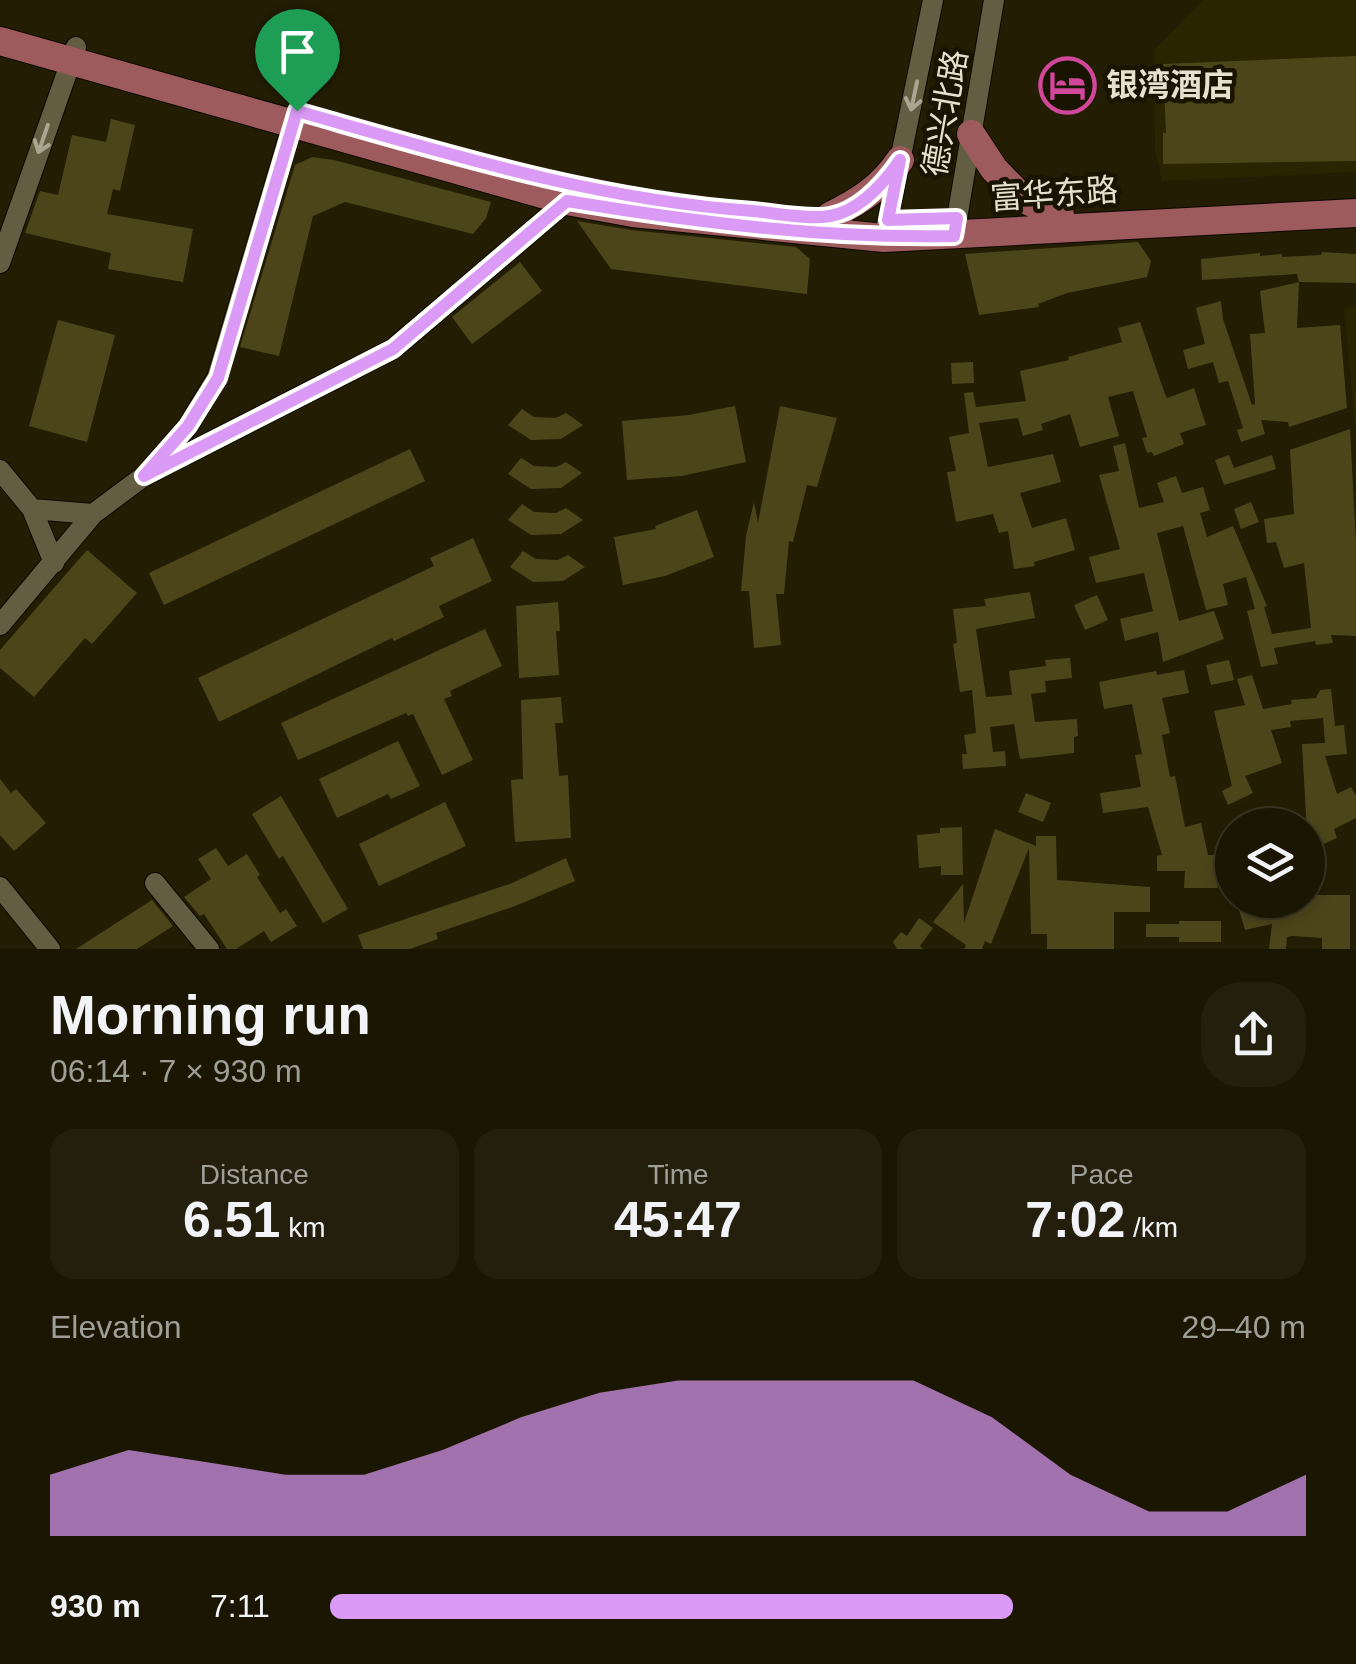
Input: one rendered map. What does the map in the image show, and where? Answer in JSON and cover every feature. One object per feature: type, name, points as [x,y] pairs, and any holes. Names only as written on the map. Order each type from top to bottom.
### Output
[{"type":"main road","name":"富华东路","points":[[0,28],[74,54],[567,201],[633,213],[886,229],[1053,228],[1356,214]]},
{"type":"main road","name":"富华东路","points":[[0,41],[74,54]]},
{"type":"main road","name":"富华东路","points":[[295,118],[570,185],[670,203],[830,216],[886,229]]},
{"type":"main road","points":[[971,134],[994,169],[1023,199],[1060,215]]},
{"type":"main road","points":[[830,216],[861,201],[883,184],[900,160]]},
{"type":"main road","name":"富华东路","points":[[956,227],[1060,215],[1356,199]]},
{"type":"street","name":"德兴北路","points":[[886,229],[933,0]]},
{"type":"street","name":"德兴北路","points":[[956,227],[994,0]]},
{"type":"street","points":[[0,263],[74,54]]},
{"type":"street","points":[[144,476],[188,426],[218,378],[295,118]]},
{"type":"street","points":[[0,626],[93,514],[144,476],[393,349],[567,201]]},
{"type":"street","points":[[0,470],[32,508],[54,562]]},
{"type":"street","points":[[32,508],[93,514]]},
{"type":"street","points":[[154,884],[209,949]]},
{"type":"street","points":[[2,895],[50,949]]},
{"type":"shaded area","points":[[1203,0],[1356,0],[1356,172],[1162,181],[1155,149],[1154,50]]},
{"type":"shaded area","points":[[1356,307],[1356,433],[1344,308]]},
{"type":"building","points":[[1356,56],[1356,161],[1163,164],[1163,64]]},
{"type":"building","points":[[111,119],[135,125],[120,191],[113,189],[107,214],[193,229],[183,282],[108,269],[111,253],[25,233],[40,191],[58,195],[72,135],[106,142]]},
{"type":"building","points":[[312,157],[491,202],[486,218],[473,234],[345,202],[313,216],[279,356],[240,347],[295,165]]},
{"type":"building","points":[[577,221],[796,247],[810,259],[807,294],[611,269]]},
{"type":"building","points":[[1138,242],[1151,261],[1147,277],[1067,293],[1038,304],[1039,307],[979,315],[965,254]]},
{"type":"building","points":[[1322,252],[1356,254],[1356,283],[1299,282],[1297,274],[1202,280],[1201,259]]},
{"type":"building","points":[[520,262],[542,291],[472,344],[452,317]]},
{"type":"building","points":[[1299,282],[1297,328],[1340,325],[1347,408],[1289,427],[1288,422],[1261,420],[1265,434],[1241,442],[1237,430],[1243,428],[1228,381],[1219,383],[1213,362],[1188,369],[1183,350],[1205,344],[1196,308],[1221,301],[1223,319],[1252,405],[1255,404],[1250,334],[1265,333],[1260,291]]},
{"type":"building","points":[[58,320],[115,335],[87,442],[29,426]]},
{"type":"building","points":[[1140,322],[1167,398],[1194,388],[1206,425],[1180,433],[1184,444],[1154,456],[1147,453],[1142,438],[1147,437],[1133,391],[1108,397],[1119,436],[1080,447],[1070,414],[1041,424],[1043,430],[1023,436],[1018,418],[979,423],[988,467],[1053,454],[1061,482],[1020,493],[1032,528],[1066,518],[1075,550],[1034,562],[1035,566],[1014,569],[1008,531],[999,533],[993,514],[956,522],[947,472],[956,471],[949,437],[969,433],[964,393],[973,392],[976,407],[1026,401],[1020,371],[1122,342],[1118,328]]},
{"type":"building","points":[[973,362],[974,383],[952,384],[951,363]]},
{"type":"building","points":[[735,406],[746,462],[682,476],[627,480],[622,421]]},
{"type":"building","points":[[780,406],[837,418],[817,487],[807,485],[793,542],[789,541],[784,594],[776,594],[781,645],[754,648],[749,591],[741,591],[746,536],[754,502],[758,523]]},
{"type":"building","points":[[522,409],[534,417],[556,418],[566,413],[583,425],[561,439],[531,440],[508,425]]},
{"type":"building","points":[[1350,429],[1356,636],[1331,635],[1333,643],[1316,645],[1315,641],[1274,648],[1278,664],[1261,667],[1247,611],[1255,609],[1246,577],[1223,584],[1228,605],[1206,610],[1183,526],[1157,533],[1179,621],[1214,611],[1224,639],[1163,662],[1158,632],[1125,641],[1120,619],[1153,611],[1144,573],[1096,583],[1089,557],[1120,549],[1099,475],[1119,471],[1113,446],[1125,443],[1139,508],[1164,502],[1157,483],[1176,476],[1182,493],[1203,487],[1210,510],[1200,513],[1207,537],[1233,526],[1267,606],[1264,607],[1272,634],[1311,628],[1304,563],[1284,568],[1276,542],[1267,543],[1264,519],[1294,514],[1290,450]]},
{"type":"building","points":[[410,449],[425,481],[164,605],[149,573]]},
{"type":"building","points":[[1229,455],[1234,468],[1272,455],[1276,469],[1224,485],[1215,460]]},
{"type":"building","points":[[521,458],[534,466],[556,467],[566,462],[582,473],[561,488],[531,489],[508,474]]},
{"type":"building","points":[[1251,502],[1259,522],[1241,529],[1234,509]]},
{"type":"building","points":[[522,504],[534,512],[556,513],[566,508],[583,520],[561,534],[531,535],[508,520]]},
{"type":"building","points":[[697,510],[714,557],[665,576],[623,585],[614,537],[656,529],[655,526]]},
{"type":"building","points":[[473,538],[492,581],[439,606],[444,617],[219,722],[198,678],[434,566],[430,558]]},
{"type":"building","points":[[87,550],[137,593],[92,644],[85,638],[34,697],[0,668],[0,650]]},
{"type":"building","points":[[523,551],[536,559],[558,560],[568,555],[585,567],[563,581],[533,582],[510,567]]},
{"type":"building","points":[[1030,592],[1035,618],[976,629],[986,697],[1012,695],[1009,671],[1046,666],[1045,660],[1070,658],[1072,678],[1045,681],[1046,692],[1031,694],[1035,722],[1077,719],[1074,753],[1020,759],[1014,724],[990,727],[993,752],[1005,751],[1006,766],[963,769],[962,754],[967,754],[964,735],[976,733],[972,690],[960,692],[953,609],[986,606],[984,599]]},
{"type":"building","points":[[1097,595],[1108,620],[1085,630],[1074,605]]},
{"type":"building","points":[[558,602],[559,675],[519,678],[516,606]]},
{"type":"building","points":[[485,629],[502,666],[450,691],[452,696],[444,699],[473,760],[442,775],[413,714],[406,713],[298,760],[281,723]]},
{"type":"building","points":[[1229,660],[1234,680],[1211,685],[1206,665]]},
{"type":"building","points":[[1184,670],[1189,693],[1162,698],[1170,733],[1162,735],[1185,827],[1201,823],[1208,855],[1214,855],[1215,888],[1184,888],[1185,871],[1157,871],[1157,856],[1162,855],[1148,807],[1103,813],[1100,793],[1141,787],[1135,755],[1142,754],[1132,704],[1104,709],[1099,682],[1156,671],[1157,675]]},
{"type":"building","points":[[1252,675],[1263,709],[1292,704],[1291,700],[1316,698],[1320,690],[1331,689],[1335,726],[1344,725],[1347,754],[1325,756],[1337,794],[1351,787],[1356,796],[1356,818],[1334,829],[1337,838],[1325,843],[1325,808],[1306,808],[1302,744],[1325,743],[1323,718],[1290,721],[1291,727],[1271,730],[1282,763],[1245,776],[1253,793],[1228,805],[1222,791],[1232,786],[1214,711],[1245,705],[1237,679]]},
{"type":"building","points":[[561,697],[563,723],[555,723],[559,776],[568,775],[571,838],[515,842],[511,780],[523,779],[521,700]]},
{"type":"building","points":[[398,741],[420,786],[391,799],[388,794],[337,818],[319,779]]},
{"type":"building","points":[[0,779],[11,793],[16,789],[46,823],[14,851],[0,835]]},
{"type":"building","points":[[1026,793],[1051,803],[1043,822],[1018,812]]},
{"type":"building","points":[[281,796],[348,909],[323,923],[283,856],[279,859],[252,814]]},
{"type":"building","points":[[445,802],[466,846],[379,886],[359,844]]},
{"type":"building","points":[[962,827],[963,875],[941,875],[941,866],[919,868],[917,835]]},
{"type":"building","points":[[995,829],[1036,846],[1036,836],[1056,836],[1057,880],[1150,887],[1150,912],[1114,912],[1114,949],[1047,949],[1047,934],[1031,934],[1029,848],[991,944],[985,941],[982,949],[964,949],[966,945],[933,922],[963,884],[964,923]]},
{"type":"building","points":[[216,848],[228,866],[247,854],[280,913],[286,909],[297,926],[271,942],[264,931],[236,949],[227,949],[204,914],[200,916],[184,897],[211,879],[198,859]]},
{"type":"building","points":[[566,858],[575,881],[436,933],[438,939],[410,949],[363,949],[358,935],[512,883]]},
{"type":"building","points":[[1325,895],[1350,895],[1350,949],[1322,949],[1322,938],[1292,936],[1287,937],[1286,949],[1269,949],[1272,924],[1245,930],[1241,918],[1325,918]]},
{"type":"building","points":[[152,900],[173,926],[137,949],[76,949]]},
{"type":"building","points":[[919,918],[933,928],[920,946],[923,949],[897,949],[893,942],[901,932],[907,936]]},
{"type":"building","points":[[1221,921],[1221,942],[1146,937],[1146,924]]},
{"type":"place","name":"银湾酒店","points":[[1067,85]]},
{"type":"route","points":[[297,111],[534,178],[631,197],[725,209],[830,216],[861,201],[883,184],[900,160],[888,220],[957,218],[954,236],[884,238],[826,234],[633,213],[567,201],[393,349],[144,476],[188,426],[218,378],[297,111]]}]
